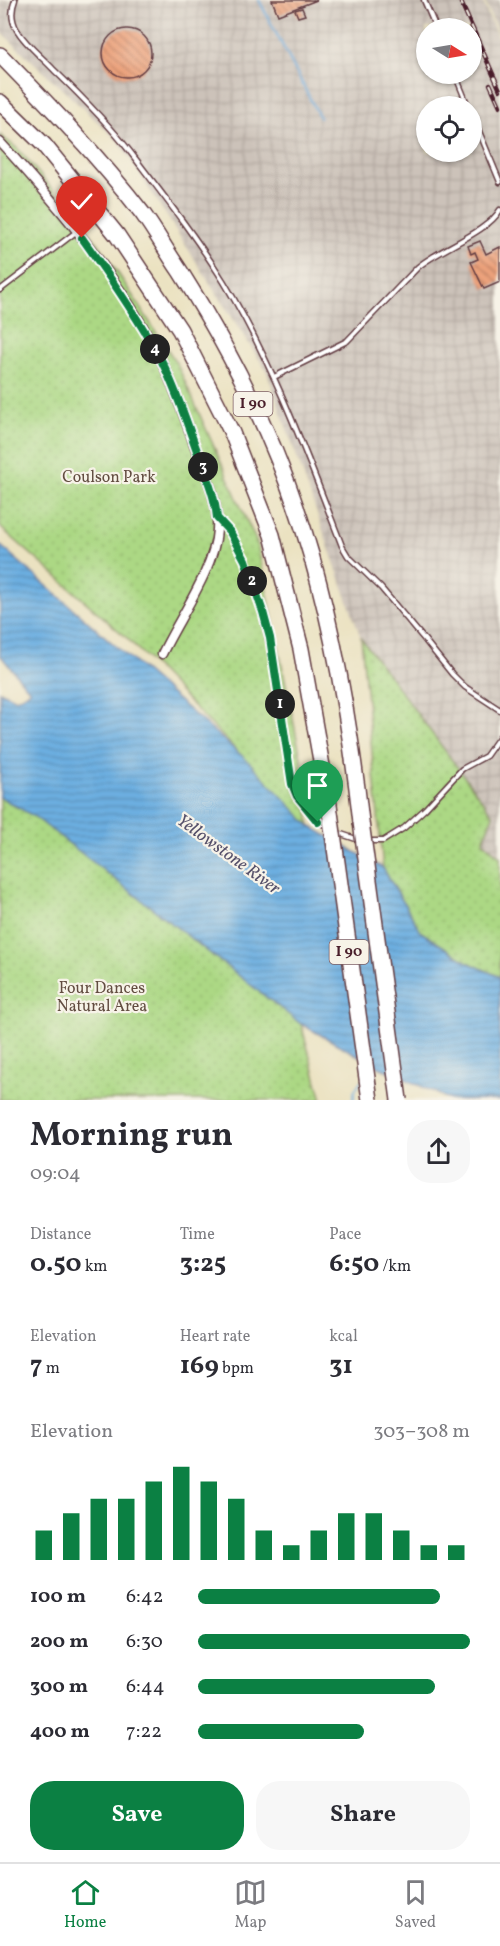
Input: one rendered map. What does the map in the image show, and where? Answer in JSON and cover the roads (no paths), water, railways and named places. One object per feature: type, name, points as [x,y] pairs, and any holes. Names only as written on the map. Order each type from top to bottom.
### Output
[{"type":"highway","name":"I 90","points":[[0,55],[69,125],[144,215],[209,317],[262,420],[303,528],[332,638],[354,759],[399,1100]]},
{"type":"highway","name":"I 90","points":[[0,102],[44,145],[117,235],[180,330],[232,434],[275,547],[301,649],[329,805],[370,1100]]},
{"type":"street","points":[[0,142],[41,187],[77,232],[126,301],[161,360],[174,388],[216,505],[218,529],[215,545],[202,578],[162,654]]},
{"type":"lane","points":[[15,0],[11,10],[17,30],[93,108],[198,242],[249,328],[274,377],[302,440],[342,546],[348,556],[381,588],[452,674],[465,687],[500,710]]},
{"type":"lane","points":[[424,0],[432,18]]},
{"type":"lane","points":[[482,139],[500,182]]},
{"type":"lane","points":[[274,377],[347,341],[418,267],[431,256],[487,224],[500,210]]},
{"type":"lane","points":[[0,290],[77,232]]},
{"type":"lane","points":[[217,518],[230,532],[245,560],[263,612],[270,638],[292,784],[297,796],[318,822],[338,834],[355,840],[383,841],[425,809],[462,769],[486,756],[500,736]]},
{"type":"water","name":"Yellowstone River","points":[[0,545],[249,762],[310,826],[383,868],[421,932],[467,962],[500,977],[500,1100],[451,1100],[377,1066],[301,1024],[35,817],[0,797],[0,691],[16,699],[30,691],[0,655]]},
{"type":"waterway","points":[[259,0],[320,118]]},
{"type":"waterway","points":[[353,1100],[355,1090],[361,1081]]},
{"type":"railway","points":[[460,0],[500,90]]},
{"type":"railway","points":[[490,84],[500,106]]},
{"type":"park label","name":"Coulson Park","points":[[109,478]]},
{"type":"park label","name":"Four Dances Natural Area","points":[[102,998]]}]
